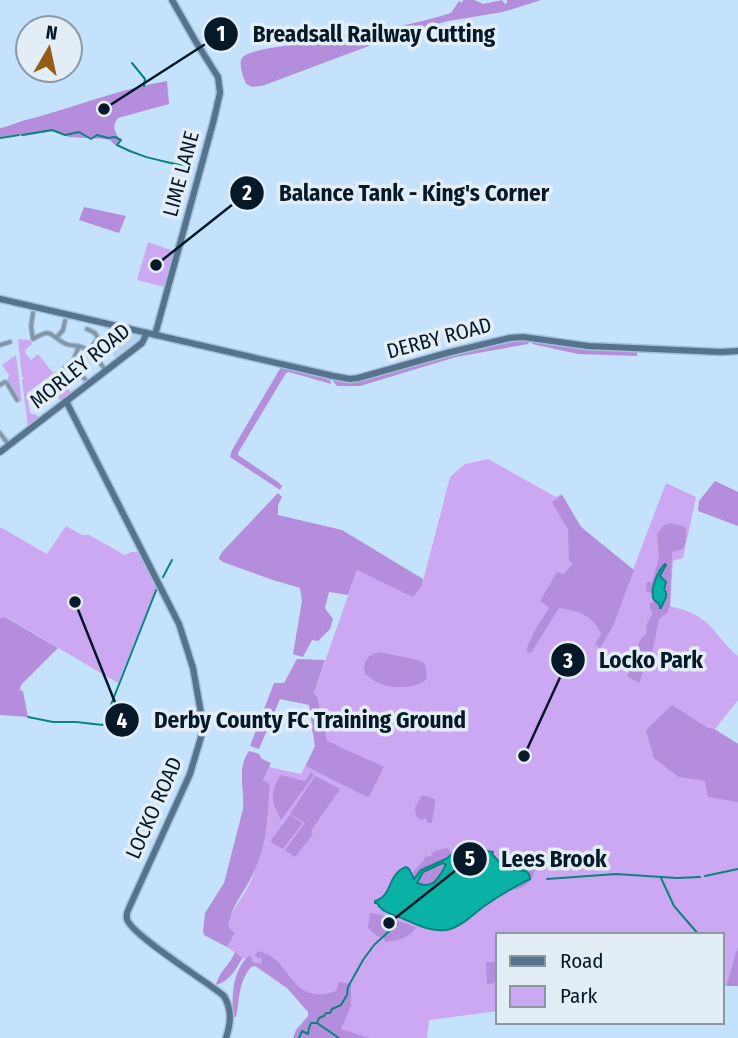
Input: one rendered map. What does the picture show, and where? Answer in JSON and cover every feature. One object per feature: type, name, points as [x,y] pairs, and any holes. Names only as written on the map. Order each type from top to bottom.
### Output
[{"type":"street","name":"LIME LANE","points":[[151,334],[221,87],[218,77],[172,0]]},
{"type":"street","points":[[0,299],[151,334]]},
{"type":"street","points":[[31,317],[33,339],[46,333],[52,334],[67,344],[89,350],[106,371]]},
{"type":"street","points":[[57,337],[63,330],[63,324]]},
{"type":"street","points":[[89,350],[97,340],[97,335],[90,329]]},
{"type":"street","name":"DERBY ROAD","points":[[151,334],[350,379],[447,353],[523,337],[588,346],[738,351]]},
{"type":"street","name":"MORLEY ROAD","points":[[0,452],[151,334]]},
{"type":"street","points":[[0,345],[10,342]]},
{"type":"street","points":[[41,401],[51,391],[55,376],[75,358],[79,346]]},
{"type":"street","points":[[69,364],[85,379]]},
{"type":"street","points":[[0,385],[7,383],[17,400]]},
{"type":"street","name":"LOCKO ROAD","points":[[66,401],[179,624],[193,668],[202,719],[201,737],[194,762],[126,919],[142,936],[224,996],[230,1014],[226,1038]]},
{"type":"street","points":[[0,433],[9,445]]},
{"type":"shaded area","points":[[463,0],[474,0],[483,4],[502,0],[505,4],[507,0],[541,0],[503,12],[448,21],[398,35],[262,86],[252,87],[246,84],[241,64],[242,58],[248,54],[429,19],[451,13],[459,1],[462,3]]},
{"type":"shaded area","points":[[167,81],[169,104],[118,118],[115,130],[121,141],[116,146],[106,139],[69,137],[54,131],[0,137],[0,128],[113,94]]},
{"type":"shaded area","points":[[84,207],[126,216],[119,233],[79,220]]},
{"type":"shaded area","points":[[104,326],[138,333],[140,340],[116,360]]},
{"type":"shaded area","points":[[518,340],[530,341],[528,344],[456,357],[360,386],[337,386],[333,381],[350,381],[479,347]]},
{"type":"shaded area","points":[[533,341],[591,349],[637,351],[637,356],[578,354],[532,344]]},
{"type":"shaded area","points":[[281,367],[330,379],[331,384],[286,373],[238,453],[278,482],[282,486],[280,490],[230,457]]},
{"type":"shaded area","points":[[715,481],[738,492],[738,526],[698,511],[699,501]]},
{"type":"shaded area","points":[[278,493],[282,497],[278,505],[278,515],[342,530],[423,579],[422,585],[413,597],[357,570],[348,595],[329,592],[325,608],[333,619],[330,629],[318,641],[312,640],[303,657],[293,654],[302,601],[300,588],[219,559],[223,551]]},
{"type":"shaded area","points":[[562,495],[581,527],[634,570],[613,626],[600,648],[595,644],[601,634],[594,622],[578,612],[559,608],[529,653],[526,650],[549,608],[540,601],[557,572],[564,574],[573,563],[569,561],[568,530],[552,502]]},
{"type":"shaded area","points":[[671,523],[685,527],[686,541],[683,549],[672,552],[670,606],[667,613],[659,619],[652,653],[643,664],[639,683],[627,676],[653,613],[650,603],[656,602],[659,607],[663,605],[666,582],[660,576],[665,570],[663,565],[656,578],[653,593],[646,592],[647,582],[652,582],[659,557],[657,534],[664,525]]},
{"type":"shaded area","points":[[665,564],[660,576],[666,582],[666,597],[660,608],[654,600],[653,586]]},
{"type":"shaded area","points":[[5,617],[58,648],[21,685],[28,717],[0,715],[0,618]]},
{"type":"shaded area","points":[[379,652],[418,660],[425,664],[427,679],[414,686],[403,687],[387,686],[375,681],[365,674],[364,666],[371,655]]},
{"type":"shaded area","points":[[297,659],[325,660],[314,693],[327,741],[384,767],[369,797],[306,766],[315,746],[309,705],[280,699],[259,749],[250,746],[274,683],[284,683]]},
{"type":"shaded area","points":[[672,705],[738,744],[738,802],[708,797],[705,781],[679,777],[654,758],[646,730]]},
{"type":"shaded area","points":[[249,751],[259,754],[262,759],[271,763],[263,780],[270,784],[267,819],[258,862],[229,922],[229,928],[235,933],[227,947],[204,935],[205,913],[224,883],[243,809],[242,772]]},
{"type":"shaded area","points":[[311,772],[314,775],[281,820],[273,798],[281,775],[305,781]]},
{"type":"shaded area","points":[[315,776],[340,789],[313,828],[313,834],[295,857],[285,850],[305,823],[290,814]]},
{"type":"shaded area","points":[[422,795],[435,799],[432,823],[416,816],[415,808]]},
{"type":"shaded area","points":[[290,815],[302,824],[283,849],[271,840]]},
{"type":"shaded area","points":[[448,848],[453,853],[422,870],[414,879],[412,874],[425,857],[431,856],[434,851]]},
{"type":"shaded area","points":[[471,848],[493,852],[506,869],[526,871],[530,879],[483,907],[461,924],[446,930],[419,926],[385,911],[375,903],[385,895],[400,870],[406,867],[414,879],[421,870],[446,859],[456,851]],"holes":[[[443,863],[446,865],[432,884],[417,883],[423,872]]]},
{"type":"shaded area","points":[[508,858],[535,869],[530,880],[527,871],[507,869],[502,863]]},
{"type":"shaded area","points":[[443,863],[446,865],[432,884],[417,882],[423,872]]},
{"type":"shaded area","points":[[370,913],[416,927],[403,938],[385,942],[384,938],[368,928]]},
{"type":"shaded area","points":[[738,945],[738,986],[726,986]]},
{"type":"shaded area","points":[[258,951],[278,962],[299,987],[308,992],[320,994],[336,991],[339,982],[351,984],[351,1006],[341,1029],[369,1038],[293,1038],[308,1012],[287,988],[256,966],[251,967],[244,979],[236,1017],[233,1017],[236,976],[249,956],[252,957],[252,962],[261,964],[262,959],[255,955]]},
{"type":"shaded area","points":[[235,952],[243,958],[229,978],[216,985],[220,976]]},
{"type":"shaded area","points":[[486,962],[496,962],[496,983],[487,984]]},
{"type":"green space","points":[[148,242],[174,251],[165,287],[137,280]]},
{"type":"green space","points":[[18,339],[31,340],[32,344],[25,350],[26,354],[31,360],[38,354],[54,374],[52,384],[47,378],[27,393],[30,413],[41,417],[28,427],[22,380],[24,378]]},
{"type":"green space","points":[[16,355],[22,403],[14,393],[14,388],[7,382],[9,375],[2,365]]},
{"type":"green space","points":[[58,376],[66,382],[70,392],[82,386],[61,402],[59,395],[53,390]]},
{"type":"green space","points":[[488,459],[556,497],[562,494],[579,524],[592,538],[633,570],[666,483],[696,497],[683,558],[673,561],[670,606],[702,619],[738,656],[738,700],[715,729],[738,744],[738,945],[724,986],[724,933],[496,933],[496,1011],[429,1020],[427,1038],[348,1038],[313,1006],[227,947],[235,933],[229,928],[228,919],[254,874],[270,784],[263,780],[269,767],[301,774],[315,746],[311,725],[314,693],[357,570],[422,585],[450,477],[465,464]]},
{"type":"green space","points":[[66,526],[125,555],[139,552],[157,587],[118,683],[6,617],[0,618],[0,527],[47,554]]},
{"type":"waterway","points":[[132,63],[145,79],[144,86]]},
{"type":"waterway","points":[[22,135],[52,130],[65,135],[79,132],[91,139],[97,135],[115,137],[121,140],[117,145],[136,154],[193,168]]},
{"type":"waterway","points":[[0,138],[19,135]]},
{"type":"waterway","points":[[163,577],[172,560]]},
{"type":"waterway","points":[[28,717],[53,722],[103,725],[157,588]]},
{"type":"waterway","points":[[705,876],[738,869]]},
{"type":"waterway","points":[[547,879],[616,874],[700,877]]},
{"type":"waterway","points":[[661,878],[674,906],[697,933]]},
{"type":"waterway","points":[[385,917],[391,929]]},
{"type":"waterway","points":[[299,1038],[302,1031],[308,1034],[311,1023],[317,1023],[319,1018],[341,1005],[363,960],[374,945],[397,924]]},
{"type":"waterway","points":[[317,1023],[339,1038]]},
{"type":"place","name":"Breadsall Railway Cutting","points":[[104,109]]},
{"type":"place","name":"Balance Tank - King's Corner","points":[[156,265]]},
{"type":"place","name":"Derby County FC Training Ground","points":[[75,602]]},
{"type":"place","name":"Locko Park","points":[[524,756]]},
{"type":"place","name":"Lees Brook","points":[[389,923]]}]
